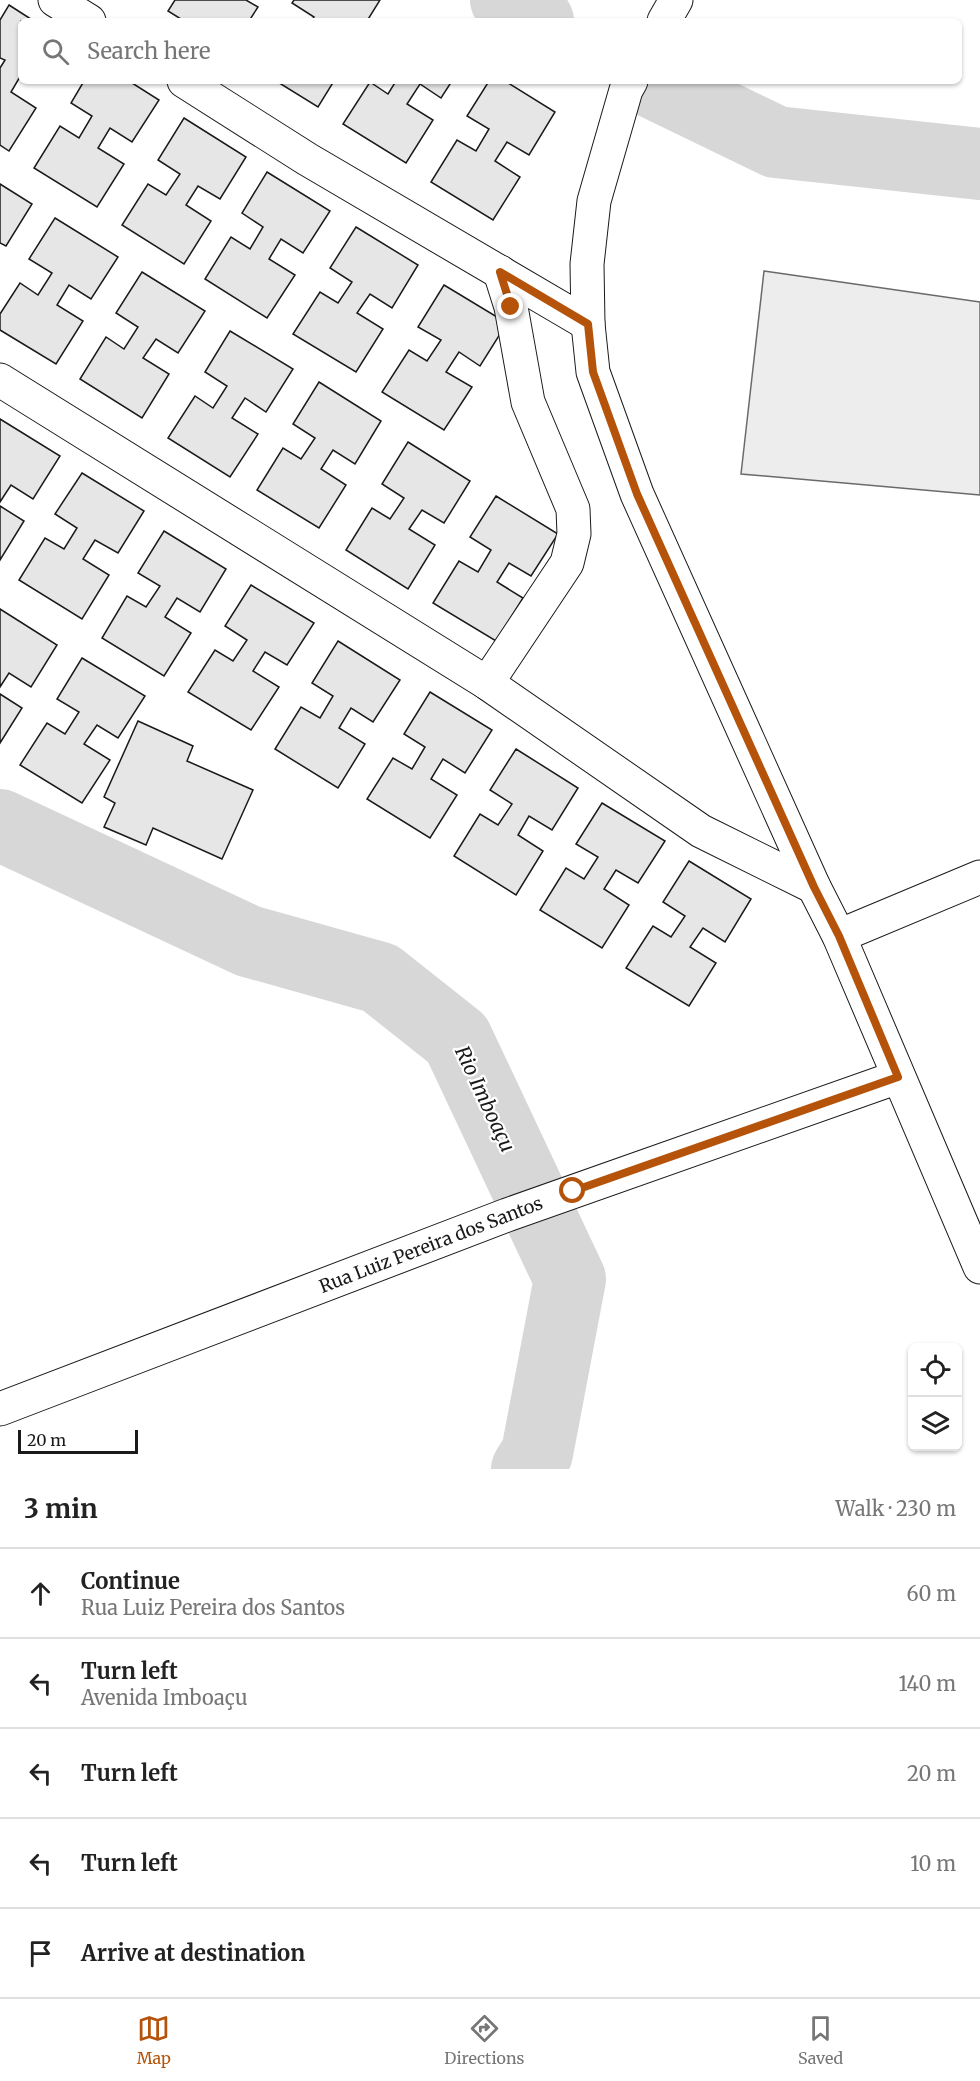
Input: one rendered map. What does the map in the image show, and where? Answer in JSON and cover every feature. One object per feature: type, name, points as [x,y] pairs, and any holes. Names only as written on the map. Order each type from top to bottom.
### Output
[{"type":"main road","points":[[55,0],[83,18]]},
{"type":"main road","points":[[666,18],[676,0]]},
{"type":"main road","points":[[189,84],[308,159],[588,324]]},
{"type":"main road","points":[[625,95],[594,201],[587,264],[588,324],[593,372],[637,494],[814,887],[839,936],[980,1267]]},
{"type":"main road","points":[[487,683],[567,563],[574,534],[573,510],[528,402],[511,307],[500,272]]},
{"type":"main road","points":[[0,380],[487,683],[701,831],[814,887]]},
{"type":"main road","points":[[839,936],[980,877]]},
{"type":"main road","name":"Rua Luiz Pereira dos Santos","points":[[0,1409],[507,1215],[898,1077]]},
{"type":"shaded area","points":[[764,271],[980,302],[980,495],[741,474]]},
{"type":"building","points":[[175,0],[246,0],[258,7],[251,18],[179,18],[168,11]]},
{"type":"building","points":[[294,0],[380,0],[369,18],[313,18],[292,3]]},
{"type":"building","points":[[9,5],[29,18],[18,18],[18,80],[11,92],[36,108],[9,151],[0,145],[0,68],[5,60],[0,58],[0,20]]},
{"type":"building","points":[[82,84],[134,84],[159,100],[132,142],[110,128],[98,148],[124,164],[97,207],[34,168],[60,126],[79,138],[92,116],[71,103]]},
{"type":"building","points":[[281,84],[332,84],[318,107]]},
{"type":"building","points":[[369,84],[373,84],[388,94],[394,84],[420,84],[407,104],[433,120],[406,163],[343,124]]},
{"type":"building","points":[[420,84],[450,84],[441,98]]},
{"type":"building","points":[[487,84],[510,84],[555,112],[529,155],[507,142],[495,161],[520,177],[493,220],[431,182],[457,140],[476,151],[489,129],[467,116]]},
{"type":"building","points":[[184,118],[246,157],[220,199],[198,186],[186,205],[211,221],[184,264],[122,225],[148,184],[166,195],[180,174],[158,160]]},
{"type":"building","points":[[267,172],[330,211],[303,253],[281,239],[269,259],[295,275],[267,318],[205,279],[231,237],[250,249],[263,227],[242,213]]},
{"type":"building","points":[[0,184],[32,204],[6,246],[0,243]]},
{"type":"building","points":[[55,218],[118,257],[91,299],[69,285],[57,305],[83,321],[56,364],[0,330],[0,314],[20,283],[38,295],[52,273],[29,259]]},
{"type":"building","points":[[356,227],[418,265],[392,308],[370,294],[357,313],[383,329],[356,372],[293,334],[320,292],[338,303],[352,282],[330,268]]},
{"type":"building","points":[[142,272],[205,311],[178,353],[156,339],[143,358],[169,374],[142,418],[80,379],[106,337],[124,349],[138,327],[116,313]]},
{"type":"building","points":[[444,285],[507,323],[480,366],[459,352],[446,372],[472,387],[444,430],[382,392],[409,350],[427,361],[441,340],[418,327]]},
{"type":"building","points":[[230,331],[293,369],[266,412],[245,398],[232,418],[258,434],[230,477],[168,438],[195,396],[213,408],[227,386],[205,372]]},
{"type":"building","points":[[319,382],[381,421],[355,464],[333,450],[321,469],[346,485],[319,528],[257,490],[283,448],[301,459],[315,438],[293,424]]},
{"type":"building","points":[[0,419],[60,456],[33,499],[11,485],[0,502]]},
{"type":"building","points":[[408,442],[470,481],[444,523],[422,510],[409,529],[435,545],[408,589],[346,550],[372,508],[390,519],[404,498],[382,484]]},
{"type":"building","points":[[82,473],[144,511],[118,553],[95,540],[83,559],[109,575],[82,619],[19,580],[45,538],[64,549],[77,528],[55,514]]},
{"type":"building","points":[[496,496],[558,534],[531,576],[509,563],[497,582],[523,598],[496,641],[433,603],[459,561],[478,572],[491,550],[470,537]]},
{"type":"building","points":[[0,506],[24,521],[0,560]]},
{"type":"building","points":[[164,531],[226,569],[200,612],[177,598],[165,617],[191,633],[164,676],[102,638],[127,596],[146,607],[160,586],[138,573]]},
{"type":"building","points":[[251,585],[314,623],[287,665],[265,652],[253,671],[279,687],[251,730],[188,692],[215,650],[233,661],[247,640],[225,626]]},
{"type":"building","points":[[0,609],[57,645],[31,687],[9,673],[0,687]]},
{"type":"building","points":[[338,641],[400,680],[373,722],[351,708],[339,728],[365,744],[338,788],[275,749],[301,707],[320,718],[333,696],[312,683]]},
{"type":"building","points":[[82,658],[145,696],[118,738],[97,725],[84,744],[110,760],[82,803],[20,765],[47,723],[65,734],[79,712],[57,699]]},
{"type":"building","points":[[430,692],[492,730],[465,773],[443,759],[431,779],[457,795],[430,838],[367,799],[393,758],[412,769],[425,747],[404,734]]},
{"type":"building","points":[[0,694],[22,708],[0,743]]},
{"type":"building","points":[[138,721],[193,746],[187,761],[253,790],[222,859],[153,828],[146,845],[104,827],[115,803],[104,797]]},
{"type":"building","points":[[516,749],[578,788],[552,830],[529,816],[518,835],[543,851],[516,895],[454,856],[480,814],[498,825],[512,804],[490,790]]},
{"type":"building","points":[[602,803],[665,841],[638,883],[616,870],[604,889],[629,905],[602,948],[540,910],[566,868],[584,879],[598,857],[576,844]]},
{"type":"building","points":[[689,861],[751,899],[725,942],[703,928],[690,947],[716,963],[689,1006],[626,968],[653,926],[671,937],[685,916],[663,902]]},
{"type":"waterway","points":[[506,0],[533,18]]},
{"type":"waterway","points":[[656,84],[776,142],[980,164]]},
{"type":"waterway","name":"Rio Imboaçu","points":[[0,825],[248,941],[380,978],[457,1039],[570,1279],[537,1453],[527,1469]]},
{"type":"route","points":[[511,307],[500,272],[588,324],[593,372],[637,494],[814,887],[839,936],[898,1077],[573,1191]]}]
